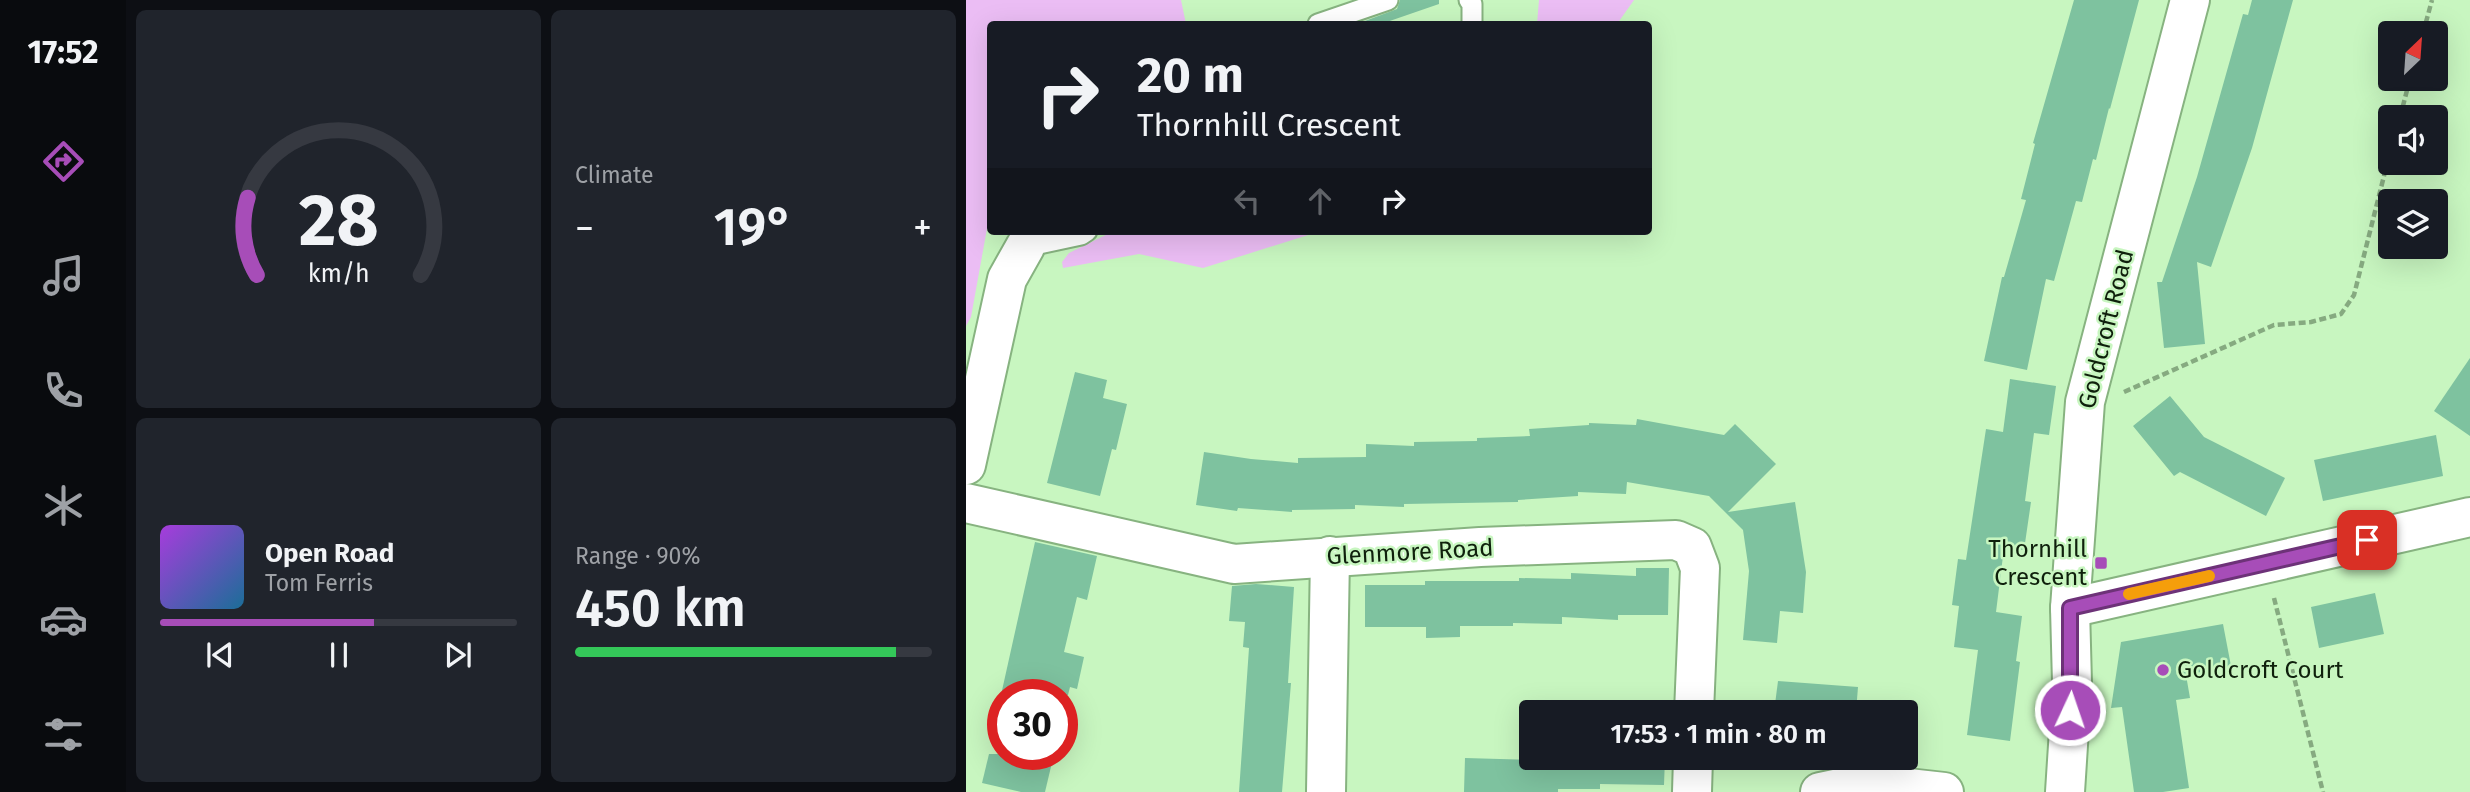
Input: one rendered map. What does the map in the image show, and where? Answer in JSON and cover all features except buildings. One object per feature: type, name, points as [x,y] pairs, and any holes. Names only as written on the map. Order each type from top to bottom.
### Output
[{"type":"street","name":"Goldcroft Road","points":[[2065,792],[2072,683],[2070,608],[2085,410],[2190,0]]},
{"type":"street","points":[[966,465],[976,376],[1007,279],[1025,247]]},
{"type":"street","name":"Glenmore Road","points":[[966,503],[1234,564],[1480,547],[1676,540],[1692,547],[1700,568],[1694,700]]},
{"type":"street","points":[[2070,608],[2470,517]]},
{"type":"street","points":[[1326,792],[1330,556]]},
{"type":"street","points":[[1692,792],[1693,770]]},
{"type":"street","points":[[1819,792],[1863,783],[1944,792]]},
{"type":"lane","points":[[1327,21],[1388,0]]},
{"type":"lane","points":[[1469,0],[1472,4],[1472,21]]},
{"type":"lane","points":[[1025,247],[1081,235]]},
{"type":"path","points":[[2426,21],[2432,0]]},
{"type":"path","points":[[2085,410],[2274,325],[2311,322],[2341,314],[2354,295],[2384,175]]},
{"type":"path","points":[[2265,563],[2323,792]]},
{"type":"shaded area","points":[[966,0],[1181,0],[1185,21],[987,21],[987,229],[971,317],[966,326]]},
{"type":"shaded area","points":[[1539,0],[1634,0],[1619,21],[1537,21]]},
{"type":"shaded area","points":[[1106,235],[1308,235],[1203,268],[1139,254],[1063,268],[1062,262],[1069,253]]},
{"type":"slow traffic","points":[[2129,594],[2209,576]]},
{"type":"place","name":"Thornhill Crescent","points":[[2101,563]]},
{"type":"place","name":"Goldcroft Court","points":[[2163,670]]},
{"type":"route","points":[[2070,710],[2070,608],[2367,540]]}]
